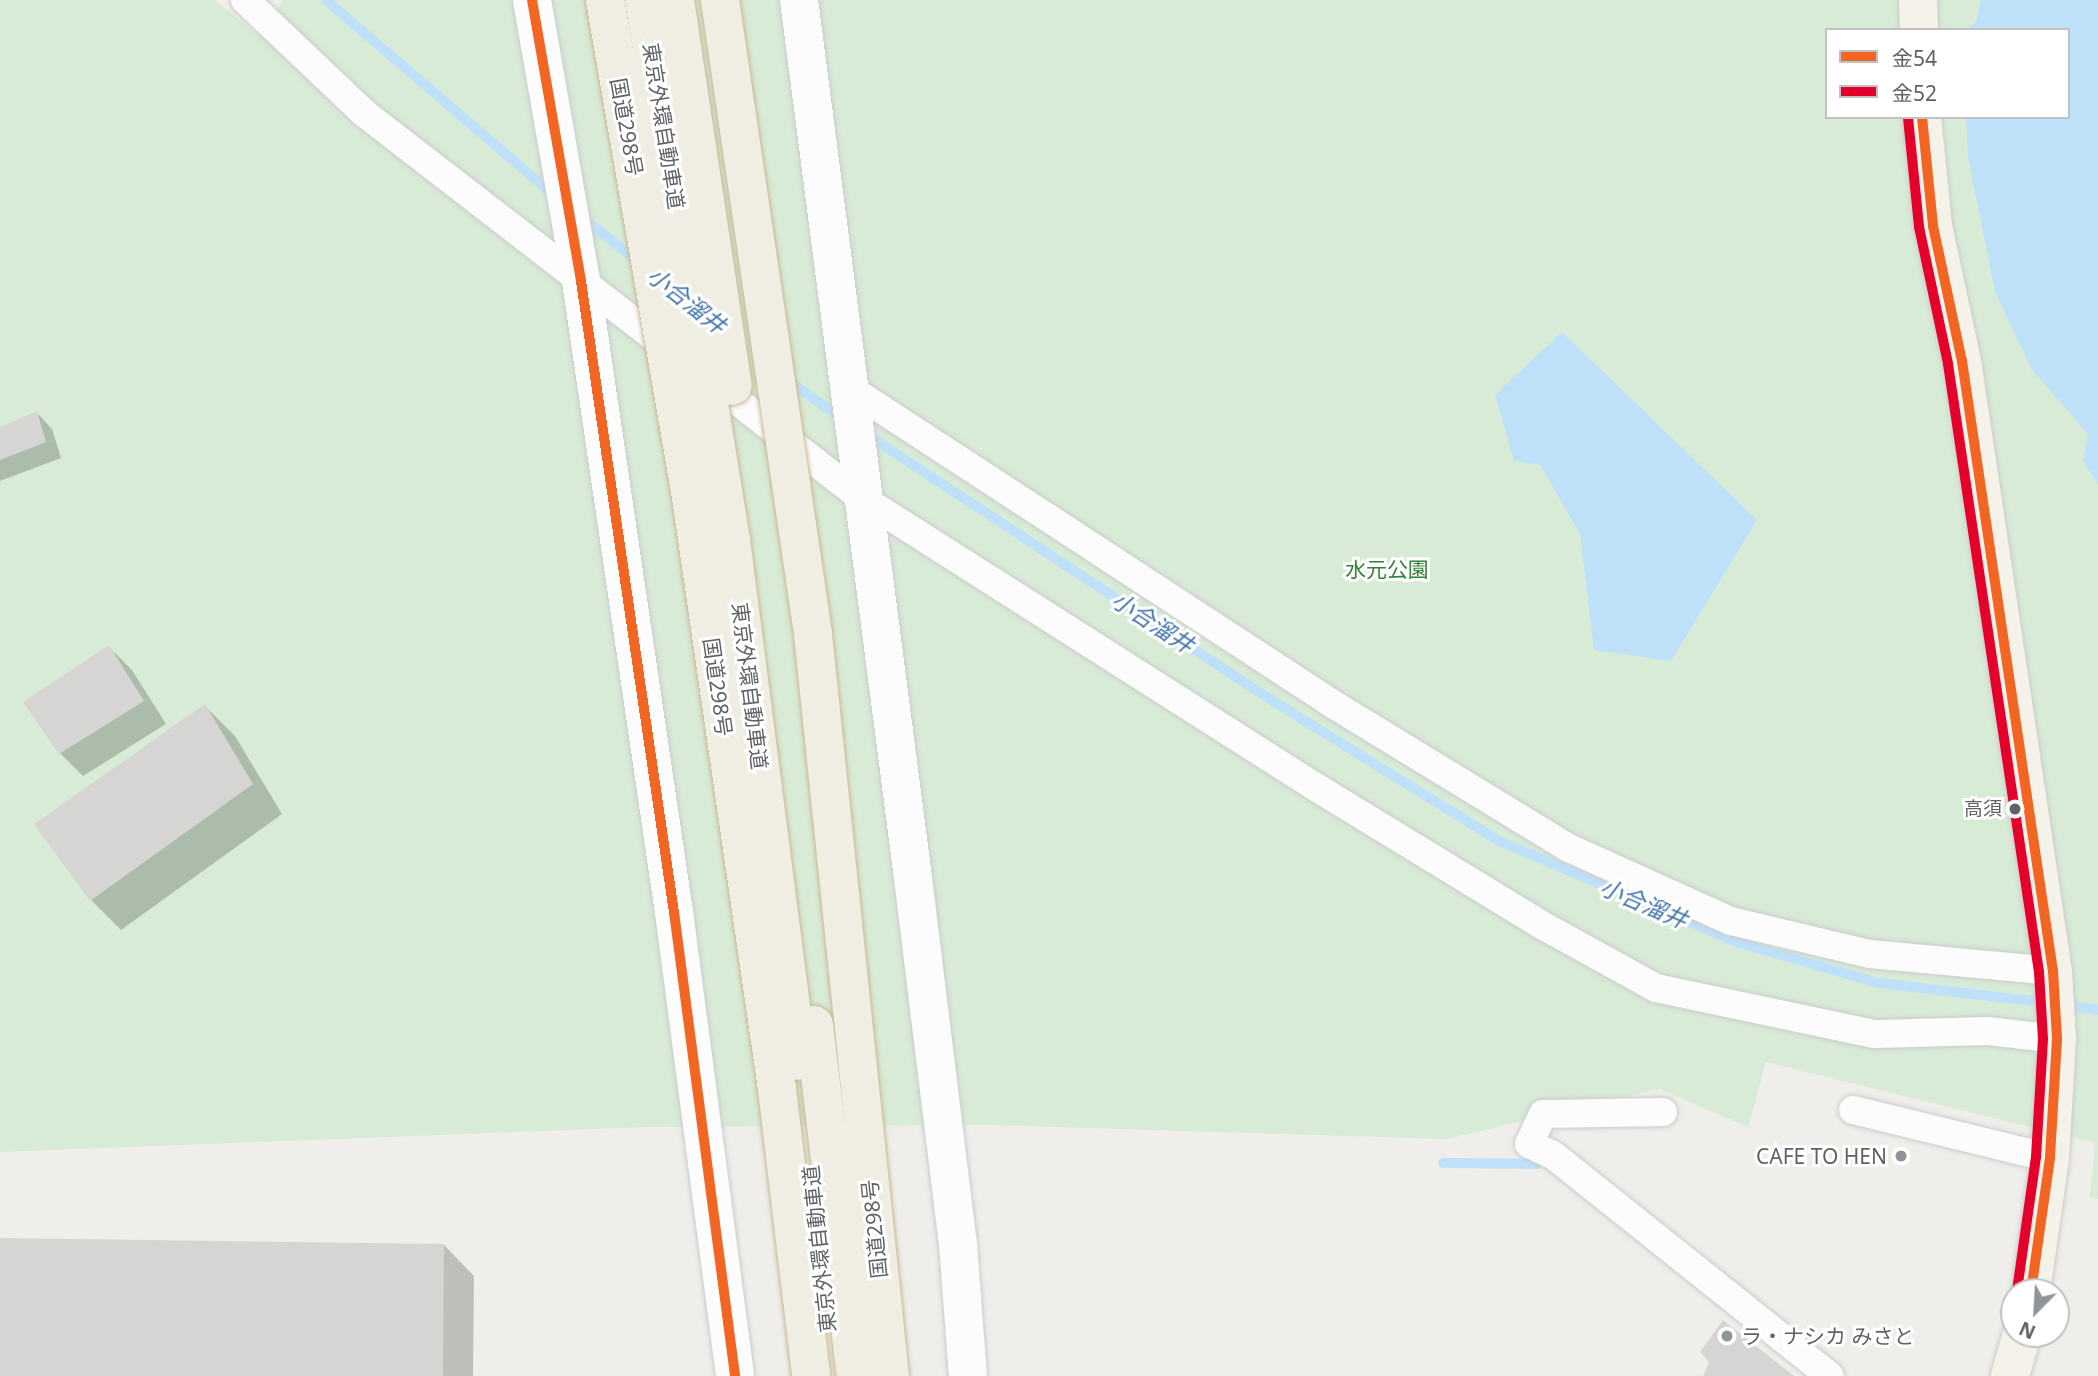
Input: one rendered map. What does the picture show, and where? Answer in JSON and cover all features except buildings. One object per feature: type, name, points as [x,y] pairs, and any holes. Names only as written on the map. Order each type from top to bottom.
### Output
[{"type":"highway","name":"国道298号","points":[[605,0],[691,497],[776,1089],[811,1376]]},
{"type":"highway","name":"東京外環自動車道","points":[[644,0],[733,554],[834,1376]]},
{"type":"highway","name":"東京外環自動車道","points":[[674,0],[761,573],[856,1376]]},
{"type":"highway","name":"国道298号","points":[[720,0],[813,634],[890,1376]]},
{"type":"main road","points":[[1918,0],[1919,28]]},
{"type":"main road","points":[[1922,119],[1933,226],[1962,361],[2053,975],[2056,1033],[2050,1158],[2033,1278]]},
{"type":"main road","points":[[2010,1376],[2018,1348]]},
{"type":"street","points":[[245,0],[364,113],[863,499],[1326,793],[1540,924],[1656,988],[1875,1034],[1987,1031],[2056,1033]]},
{"type":"street","points":[[532,0],[581,281],[674,912],[735,1376]]},
{"type":"street","points":[[799,0],[853,395],[863,499],[958,1244],[968,1376]]},
{"type":"street","points":[[853,395],[1336,706],[1569,848],[1731,921],[1870,954],[2053,975]]},
{"type":"street","points":[[1853,1110],[2050,1158]]},
{"type":"street","points":[[1664,1112],[1543,1114],[1529,1144],[1553,1155],[1830,1376]]},
{"type":"green space","name":"水元公園","points":[[0,0],[215,0],[259,36],[283,0],[2098,0],[2098,1199],[2090,1198],[2095,1143],[1766,1062],[1748,1127],[1659,1089],[1447,1139],[989,1125],[647,1127],[0,1152]]},
{"type":"water","points":[[1981,0],[2098,0],[2098,484],[2083,461],[2088,434],[2032,370],[1995,292],[1968,157],[1966,119],[2070,119],[2070,28],[1968,28],[1976,22]]},
{"type":"water","points":[[1562,332],[1757,520],[1671,661],[1594,650],[1580,534],[1540,465],[1514,461],[1495,395]]},
{"type":"waterway","name":"小合溜井","points":[[326,0],[556,197]]},
{"type":"waterway","name":"小合溜井","points":[[580,216],[639,262]]},
{"type":"waterway","name":"小合溜井","points":[[786,379],[844,420]]},
{"type":"waterway","name":"小合溜井","points":[[863,432],[1265,696],[1497,840],[1736,942],[1878,983],[2047,1003]]},
{"type":"waterway","name":"小合溜井","points":[[2063,1005],[2098,1010]]},
{"type":"waterway","points":[[1443,1163],[1537,1164]]},
{"type":"transit line","name":"金54","points":[[532,0],[581,281],[674,912],[735,1376]]},
{"type":"transit line","name":"金52","points":[[1908,119],[1919,227],[1948,364],[2039,972],[2043,1039],[2036,1157],[2019,1278]]},
{"type":"transit line","name":"金54","points":[[1922,119],[1933,226],[1962,361],[2053,971],[2057,1039],[2050,1158],[2033,1278]]},
{"type":"place","name":"高須","points":[[2015,809]]},
{"type":"place","name":"CAFE TO HEN","points":[[1901,1156]]},
{"type":"place","name":"ラ・ナシカ みさと","points":[[1727,1336]]}]
